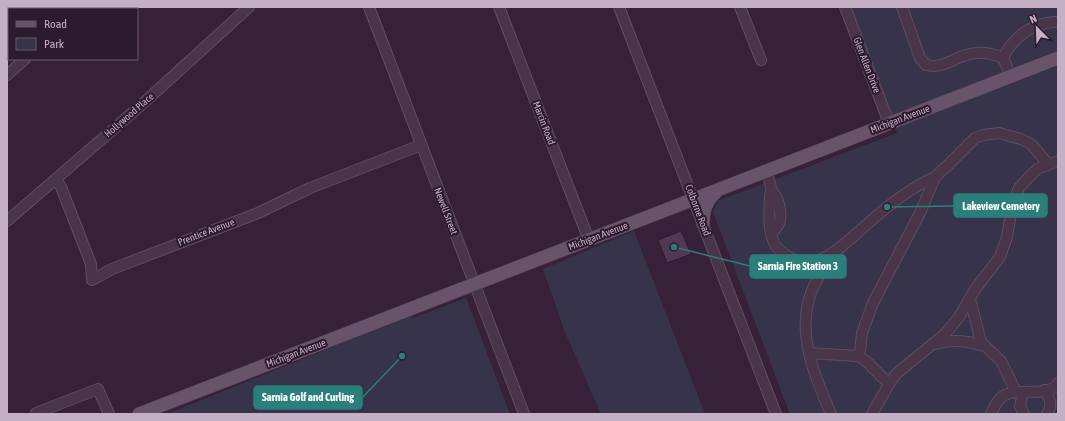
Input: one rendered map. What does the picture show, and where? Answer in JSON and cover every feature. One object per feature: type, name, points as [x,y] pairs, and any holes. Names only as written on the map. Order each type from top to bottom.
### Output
[{"type":"main road","name":"Michigan Avenue","points":[[139,414],[1058,58]]},
{"type":"main road","points":[[703,224],[705,205],[710,197],[718,190]]},
{"type":"street","name":"Hollywood Place","points":[[7,221],[145,102],[249,7]]},
{"type":"street","name":"Newell Street","points":[[369,7],[524,414]]},
{"type":"street","name":"Marcin Road","points":[[499,7],[589,240]]},
{"type":"street","name":"Colborne Road","points":[[619,7],[776,414]]},
{"type":"street","points":[[740,7],[761,60]]},
{"type":"street","name":"Glen Allen Drive","points":[[845,7],[889,123]]},
{"type":"street","points":[[902,7],[920,58],[926,65],[945,65],[967,54],[992,54],[1003,58],[1011,76]]},
{"type":"street","points":[[1003,58],[1014,41],[1030,28],[1045,23],[1058,22]]},
{"type":"street","points":[[7,75],[24,60]]},
{"type":"street","points":[[766,171],[771,189],[771,233],[775,244],[783,253],[801,261],[811,263],[835,251],[896,201],[924,182],[935,177],[975,138],[983,135],[1006,134],[1031,144],[1053,163],[1037,169],[1019,188],[1012,206],[1007,237],[1000,257],[976,288],[959,317],[940,340],[908,363],[896,374],[872,414]]},
{"type":"street","name":"Prentice Avenue","points":[[56,179],[61,187],[91,264],[92,280],[112,268],[258,213],[310,188],[421,145]]},
{"type":"street","points":[[858,356],[862,333],[873,303],[921,211],[935,177]]},
{"type":"street","points":[[831,414],[818,381],[804,325],[805,312],[811,292],[835,251]]},
{"type":"street","points":[[811,263],[815,269],[817,280]]},
{"type":"street","points":[[970,298],[979,336],[984,346],[1001,361],[1020,392],[1020,406],[1024,414]]},
{"type":"street","points":[[932,345],[947,342],[969,342],[984,346]]},
{"type":"street","points":[[810,353],[858,356],[866,361],[889,384]]},
{"type":"street","points":[[991,414],[996,404],[1003,396],[1011,392],[1050,390],[1058,383]]},
{"type":"street","points":[[36,412],[98,389],[109,414]]},
{"type":"street","points":[[1044,390],[1051,406],[1047,414]]},
{"type":"green space","points":[[846,7],[1058,7],[1058,414],[790,414],[713,212],[718,201],[897,133],[886,100]]},
{"type":"green space","points":[[634,231],[705,414],[601,414],[565,332],[543,269]]},
{"type":"green space","points":[[466,298],[510,414],[167,414],[414,314],[411,319]]},
{"type":"building","points":[[681,231],[691,254],[667,263],[658,240]]},
{"type":"place","name":"Lakeview Cemetery","points":[[887,207]]},
{"type":"place","name":"Sarnia Fire Station 3","points":[[674,247]]},
{"type":"place","name":"Sarnia Golf and Curling","points":[[402,356]]}]
